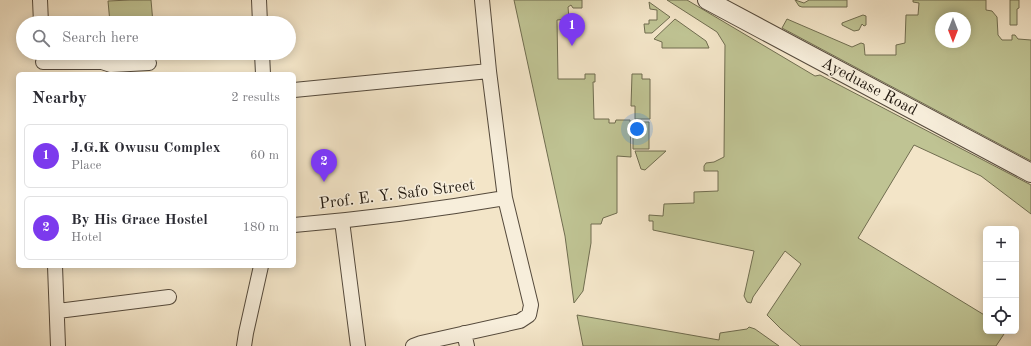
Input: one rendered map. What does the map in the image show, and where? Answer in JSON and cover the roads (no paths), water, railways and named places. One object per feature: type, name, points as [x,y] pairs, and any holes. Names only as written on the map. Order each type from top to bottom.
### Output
[{"type":"street","points":[[40,0],[41,16]]},
{"type":"street","points":[[259,0],[260,16]]},
{"type":"street","points":[[413,346],[421,343],[466,340],[520,321],[529,315],[531,305],[505,198],[488,71],[482,0]]},
{"type":"street","name":"Ayeduase Road","points":[[707,0],[1031,173]]},
{"type":"street","points":[[262,60],[263,72]]},
{"type":"street","points":[[43,63],[102,62],[110,65],[149,63]]},
{"type":"street","points":[[296,90],[488,71]]},
{"type":"street","name":"Prof. E. Y. Safo Street","points":[[296,225],[424,211],[505,198]]},
{"type":"street","points":[[342,221],[358,346]]},
{"type":"street","points":[[55,268],[58,310],[58,346]]},
{"type":"street","points":[[244,346],[261,268]]},
{"type":"street","points":[[58,310],[169,297]]},
{"type":"place","name":"J.G.K Owusu Complex","points":[[572,46]]},
{"type":"place","name":"By His Grace Hostel","points":[[324,182]]}]
